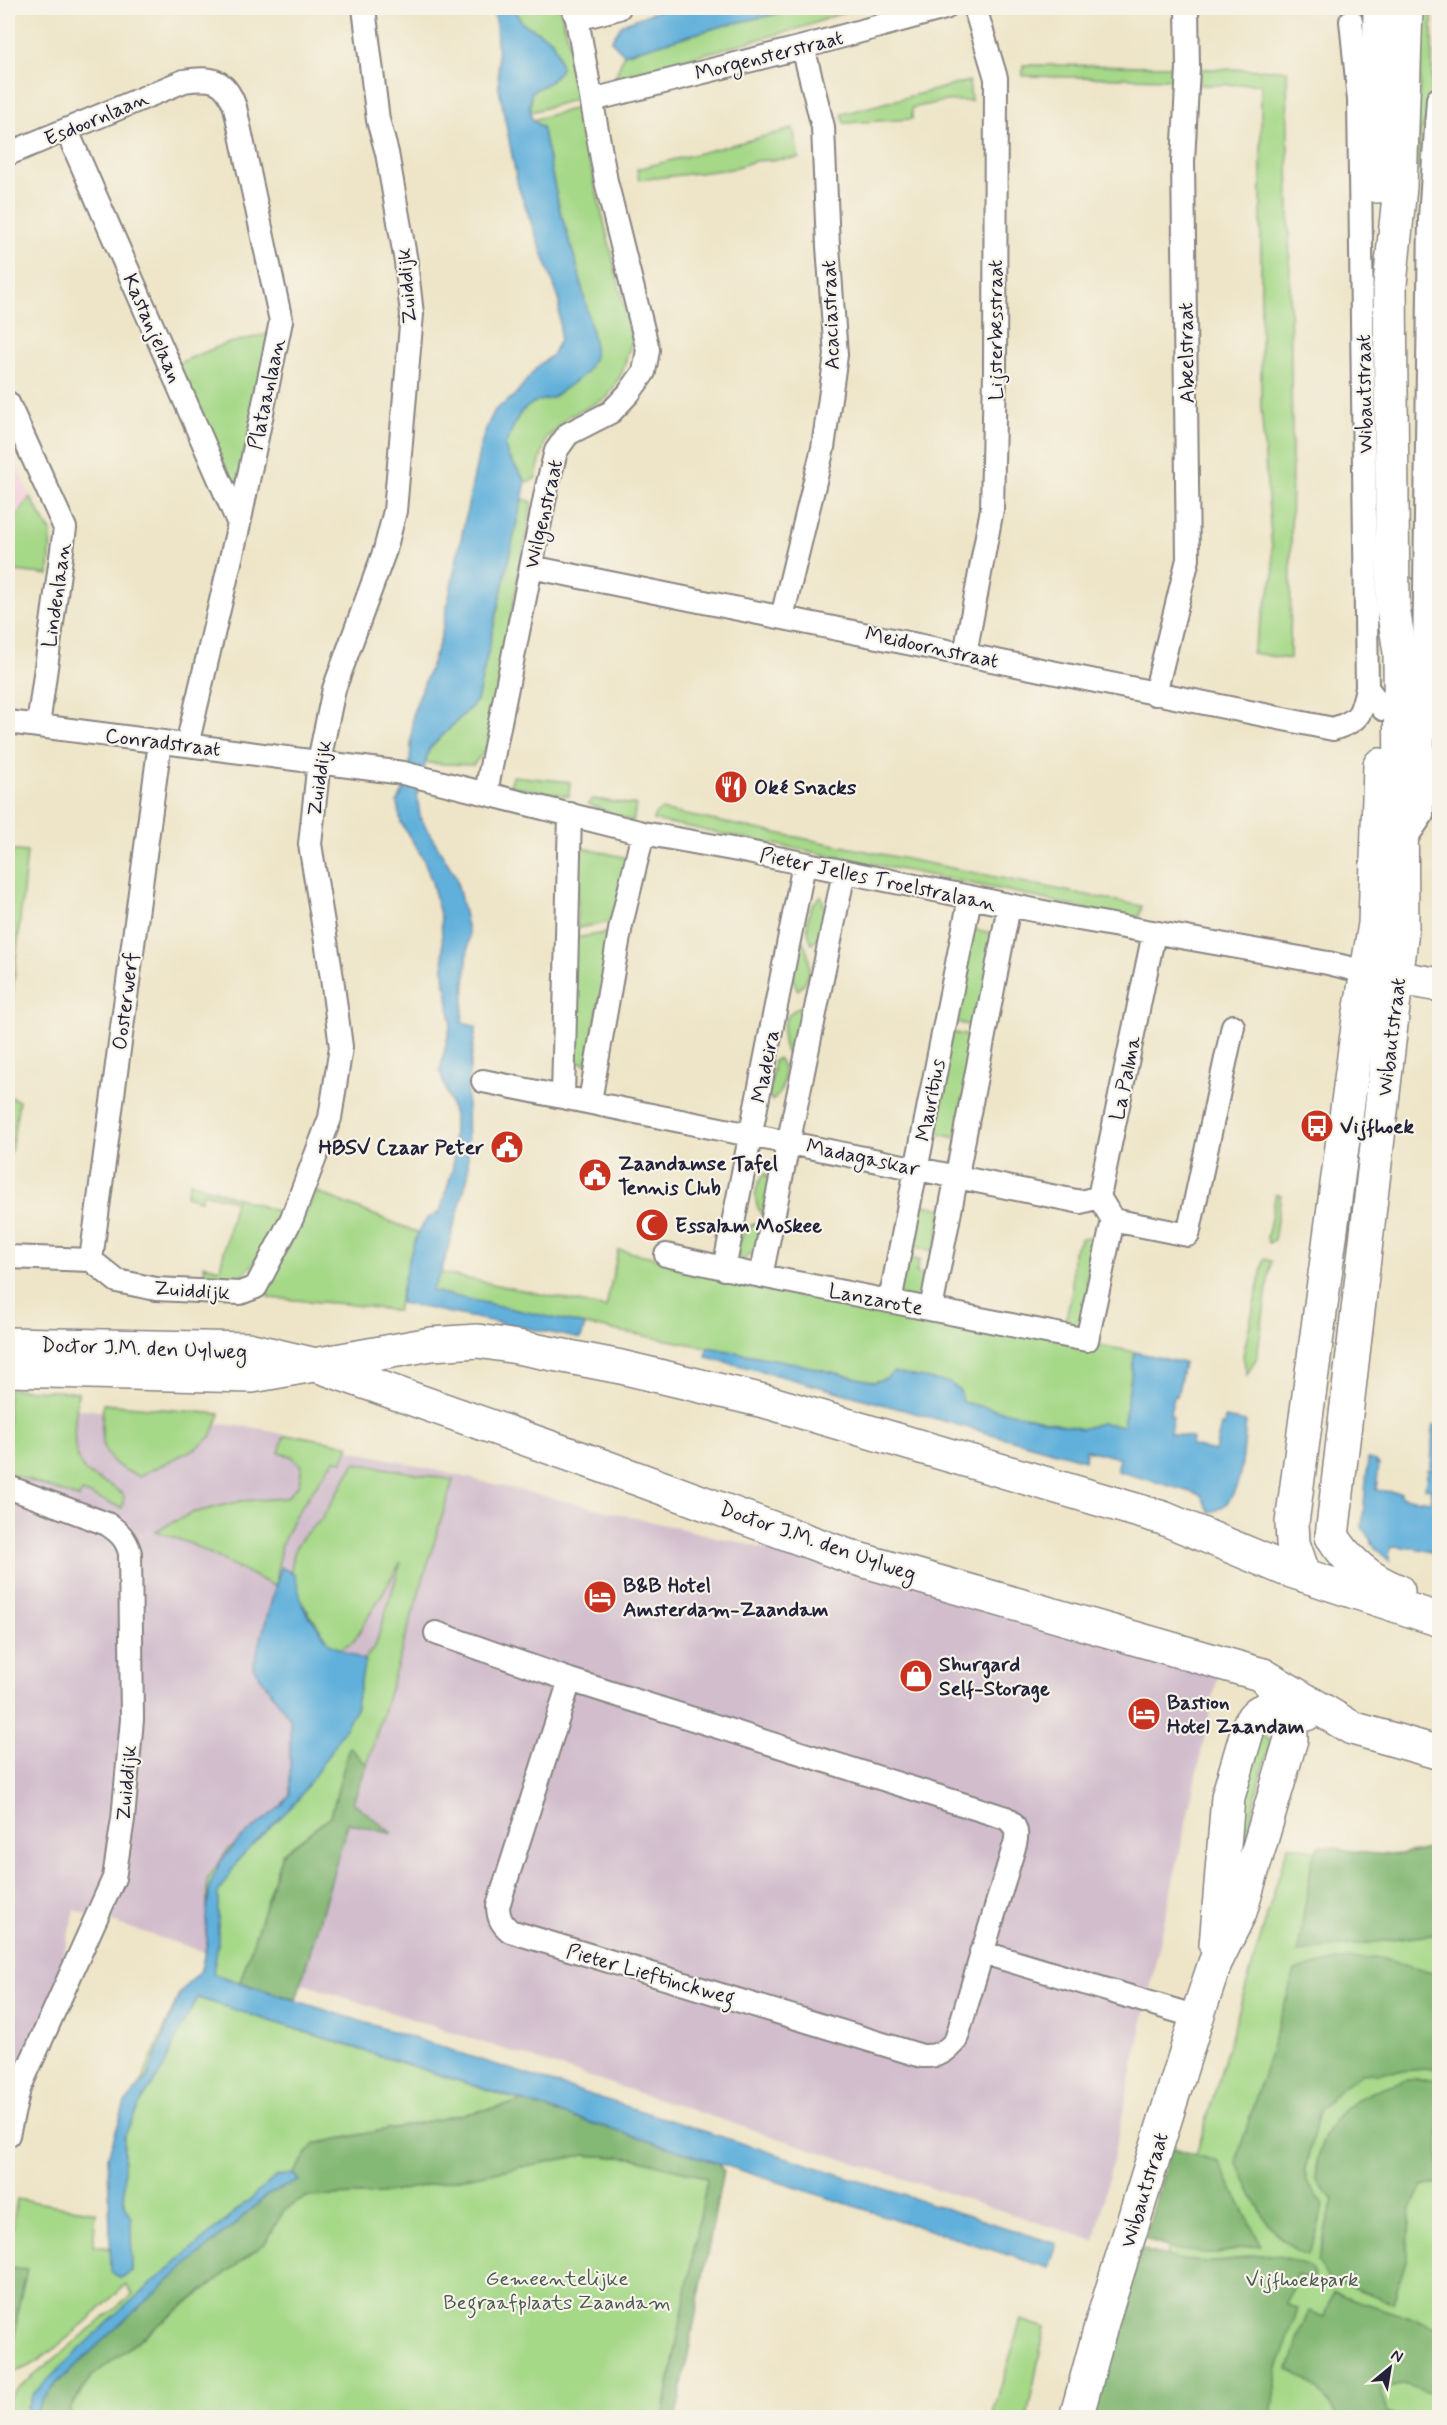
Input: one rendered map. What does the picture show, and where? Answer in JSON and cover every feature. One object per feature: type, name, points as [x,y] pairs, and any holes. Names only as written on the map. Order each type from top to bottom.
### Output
[{"type":"main road","name":"Wibautstraat","points":[[1380,8],[1369,100],[1377,227],[1390,284]]},
{"type":"main road","name":"Wibautstraat","points":[[1406,8],[1400,187],[1390,284],[1393,608],[1400,652],[1402,929],[1332,1536],[1342,1552],[1374,1580],[1440,1606]]},
{"type":"main road","name":"Wibautstraat","points":[[1304,1575],[1293,1543],[1292,1523],[1366,972],[1375,924],[1375,698],[1393,608]]},
{"type":"main road","name":"Pieter Jelles Troelstralaan","points":[[1366,972],[1440,985]]},
{"type":"main road","name":"Doctor J.M. den Uylweg","points":[[8,1370],[252,1376],[431,1344],[478,1341],[621,1367],[768,1402],[1163,1518],[1239,1551],[1304,1575],[1440,1620]]},
{"type":"main road","name":"Doctor J.M. den Uylweg","points":[[8,1344],[248,1349],[316,1365],[851,1557],[1263,1675],[1352,1728]]},
{"type":"main road","name":"Wibautstraat","points":[[1076,2418],[1103,2319],[1197,2017],[1215,1963],[1240,1912],[1291,1739],[1286,1700],[1263,1675]]},
{"type":"main road","name":"Wibautstraat","points":[[1215,1963],[1228,1797],[1254,1714],[1273,1708],[1324,1718],[1352,1728]]},
{"type":"main road","points":[[1352,1728],[1440,1753]]},
{"type":"street","name":"Zuiddijk","points":[[91,1260],[117,1281],[156,1289],[240,1293],[256,1287],[292,1218],[330,1118],[341,1047],[310,844],[319,761],[334,690],[385,550],[395,511],[412,314],[406,262],[387,153],[378,120],[364,8]]},
{"type":"street","points":[[575,13],[619,8]]},
{"type":"street","name":"Morgensterstraat","points":[[592,100],[803,47],[945,8]]},
{"type":"street","name":"Lijsterbesstraat","points":[[965,654],[992,509],[995,372],[996,78],[975,8]]},
{"type":"street","name":"Abeelstraat","points":[[1155,694],[1188,559],[1184,161],[1188,68],[1187,8]]},
{"type":"street","name":"Wilgenstraat","points":[[486,792],[556,451],[568,434],[611,412],[629,393],[644,372],[648,350],[606,182],[575,13]]},
{"type":"street","name":"Wibautstraat","points":[[1333,729],[1351,723],[1375,698],[1369,100],[1351,21]]},
{"type":"street","name":"Acaciastraat","points":[[782,617],[823,448],[836,355],[823,127],[803,47]]},
{"type":"street","name":"Plataanlaan","points":[[184,81],[208,77],[230,92],[281,321],[239,524],[187,745]]},
{"type":"street","name":"Esdoornlaan","points":[[8,154],[184,81]]},
{"type":"street","points":[[1402,844],[1422,815],[1432,754],[1430,218],[1438,99]]},
{"type":"street","name":"Kastanjelaan","points":[[67,131],[239,524]]},
{"type":"street","points":[[1400,187],[1430,218]]},
{"type":"street","name":"Lindenlaan","points":[[8,403],[65,528],[38,726]]},
{"type":"street","name":"Meidoornstraat","points":[[531,567],[1333,729]]},
{"type":"street","name":"Conradstraat","points":[[8,722],[319,761]]},
{"type":"street","name":"Oosterwerf","points":[[91,1260],[160,742]]},
{"type":"street","name":"Pieter Jelles Troelstralaan","points":[[319,761],[414,775],[643,833],[1009,906],[1328,963],[1366,972]]},
{"type":"street","points":[[563,1096],[570,814]]},
{"type":"street","points":[[590,1101],[621,925],[643,833]]},
{"type":"street","name":"Madeira","points":[[724,1269],[804,864]]},
{"type":"street","name":"Madeira","points":[[761,1276],[844,872]]},
{"type":"street","name":"Mauritius","points":[[890,1301],[970,898]]},
{"type":"street","name":"Mauritius","points":[[931,1309],[1009,906]]},
{"type":"street","name":"La Palma","points":[[1100,1197],[1154,933]]},
{"type":"street","points":[[1100,1197],[1113,1220],[1188,1235],[1233,1026]]},
{"type":"street","name":"Madagaskar","points":[[483,1081],[1081,1203],[1100,1197]]},
{"type":"street","name":"Lanzarote","points":[[666,1255],[724,1269],[1087,1340],[1113,1220]]},
{"type":"street","points":[[8,1257],[91,1260]]},
{"type":"street","name":"Zuiddijk","points":[[8,1487],[107,1524],[120,1533],[126,1542],[130,1553],[132,1719],[123,1819],[114,1878],[19,2089],[8,2135]]},
{"type":"street","name":"Pieter Lieftinckweg","points":[[436,1634],[570,1680],[1006,1818],[1014,1824],[1017,1834],[956,2040],[947,2051],[934,2056],[922,2056],[510,1931],[502,1924],[498,1915],[498,1906],[570,1680]]},
{"type":"street","points":[[981,1952],[1197,2017]]},
{"type":"shaded area","points":[[8,443],[30,497],[14,519],[8,518]]},
{"type":"shaded area","points":[[8,1401],[257,1428],[1222,1657],[1095,2241],[75,1910],[8,2171]]},
{"type":"green space","points":[[515,8],[560,8],[574,62],[580,98],[531,112],[531,92],[550,82],[561,69],[557,51],[551,39],[522,23]]},
{"type":"green space","points":[[804,8],[855,8],[804,27],[615,78],[624,54],[726,25]]},
{"type":"green space","points":[[1423,8],[1432,8],[1432,112],[1421,130],[1419,168],[1416,171]]},
{"type":"green space","points":[[1023,65],[1173,66],[1173,79],[1023,76]]},
{"type":"green space","points":[[1199,69],[1287,70],[1292,443],[1290,659],[1252,653],[1274,575],[1261,407],[1261,84],[1199,85]]},
{"type":"green space","points":[[969,81],[971,101],[945,101],[912,108],[912,119],[844,123],[842,114]]},
{"type":"green space","points":[[577,108],[632,340],[622,373],[607,398],[569,416],[546,439],[535,479],[526,482],[508,456],[505,445],[519,414],[524,409],[554,395],[565,387],[578,269],[559,207],[542,127],[532,120]]},
{"type":"green space","points":[[793,129],[799,158],[755,161],[731,169],[639,180],[637,169]]},
{"type":"green space","points":[[272,333],[238,482],[234,485],[174,365],[222,345]]},
{"type":"green space","points":[[30,497],[51,532],[49,575],[8,570],[8,518],[14,519]]},
{"type":"green space","points":[[521,498],[532,502],[487,748],[473,765],[425,763],[429,749],[477,701]]},
{"type":"green space","points":[[513,776],[570,782],[569,796],[510,786]]},
{"type":"green space","points":[[593,799],[636,805],[633,822],[588,804]]},
{"type":"green space","points":[[661,810],[1142,906],[1139,917],[1119,917],[1013,892],[653,820],[655,814]]},
{"type":"green space","points":[[579,847],[628,858],[615,921],[577,928]]},
{"type":"green space","points":[[8,850],[27,852],[8,1037]]},
{"type":"green space","points":[[821,896],[824,922],[820,934],[812,944],[808,932],[809,912]]},
{"type":"green space","points":[[971,929],[998,934],[979,1027],[951,1021]]},
{"type":"green space","points":[[611,932],[588,1064],[573,1061],[570,939]]},
{"type":"green space","points":[[803,941],[810,967],[807,979],[798,990],[793,966]]},
{"type":"green space","points":[[806,1005],[801,1046],[787,1054],[783,1039],[784,1024],[792,1012]]},
{"type":"green space","points":[[951,1032],[977,1038],[956,1138],[930,1132]]},
{"type":"green space","points":[[778,1058],[783,1069],[784,1081],[780,1092],[772,1101],[769,1096],[774,1061]]},
{"type":"green space","points":[[8,1096],[19,1101],[11,1152],[8,1151]]},
{"type":"green space","points":[[765,1173],[771,1183],[765,1217],[756,1201],[756,1189]]},
{"type":"green space","points":[[190,1182],[279,1212],[262,1250],[242,1275],[231,1280],[205,1278],[204,1265],[220,1269],[235,1201],[203,1193],[201,1200],[186,1196]]},
{"type":"green space","points":[[317,1192],[419,1233],[403,1283],[397,1311],[270,1298],[267,1294],[267,1285]]},
{"type":"green space","points":[[1276,1194],[1281,1195],[1274,1240],[1269,1243],[1267,1238]]},
{"type":"green space","points":[[915,1203],[943,1209],[935,1251],[907,1246]]},
{"type":"green space","points":[[756,1223],[758,1236],[753,1251],[739,1262],[738,1251],[743,1233]]},
{"type":"green space","points":[[1089,1237],[1095,1245],[1086,1284],[1091,1286],[1082,1333],[1063,1331],[1072,1291],[1073,1252],[1082,1238]]},
{"type":"green space","points":[[618,1250],[1135,1352],[1123,1426],[1101,1423],[1082,1429],[962,1402],[886,1378],[875,1382],[789,1362],[585,1325],[431,1291],[441,1273],[606,1308]]},
{"type":"green space","points":[[905,1257],[919,1260],[916,1273],[928,1276],[924,1300],[897,1295]]},
{"type":"green space","points":[[1264,1259],[1271,1261],[1257,1357],[1247,1375],[1243,1356]]},
{"type":"green space","points":[[8,1389],[78,1392],[74,1433],[76,1454],[85,1471],[124,1496],[122,1508],[82,1492],[79,1498],[8,1473]]},
{"type":"green space","points":[[103,1404],[220,1414],[211,1437],[196,1448],[139,1476],[116,1464],[105,1449],[102,1429]]},
{"type":"green space","points":[[284,1436],[301,1436],[349,1445],[343,1461],[334,1460],[294,1517],[280,1549],[276,1587],[189,1543],[155,1531],[192,1513],[241,1501],[286,1498],[299,1484],[302,1466],[291,1456],[279,1453]]},
{"type":"green space","points":[[355,1463],[453,1480],[367,1765],[349,1748],[331,1816],[282,1854],[240,1982],[201,1970],[207,1943],[207,1880],[229,1848],[263,1832],[297,1801],[355,1710],[363,1660],[375,1647],[401,1562],[354,1641],[333,1653],[330,1644],[294,1591],[291,1571],[295,1548],[305,1534],[321,1520]]},
{"type":"green space","points":[[1255,1728],[1271,1743],[1260,1777],[1241,1869],[1236,1803]]},
{"type":"green space","points":[[349,1747],[367,1765],[353,1802],[393,1834],[348,1823],[296,2000],[240,1982],[282,1854],[331,1816]]},
{"type":"green space","name":"Vijfhoekpark","points":[[1288,1845],[1402,1868],[1439,1848],[1439,2417],[1121,2418],[1142,2337]]},
{"type":"green space","points":[[1320,1845],[1365,1853],[1394,1855],[1439,1845],[1439,1934],[1298,1952],[1312,1860]]},
{"type":"green space","points":[[1379,1958],[1439,1975],[1439,2068],[1362,2074],[1341,2088],[1319,2111],[1305,2171],[1307,2183],[1323,2203],[1316,2236],[1307,2255],[1293,2248],[1272,2228],[1256,2203],[1236,2162],[1295,1971],[1337,1960]]},
{"type":"green space","points":[[179,1995],[198,1998],[524,2102],[314,2144],[293,2174],[277,2176],[220,2225],[23,2414],[23,2417],[8,2418],[8,2397],[133,2294],[126,2285],[51,2352],[19,2370],[8,2372],[8,2340],[15,2339],[18,2308],[26,2270],[8,2268],[8,2254],[17,2199],[96,2212],[93,2246],[110,2248],[112,2273],[132,2271],[120,2155],[123,2123]]},
{"type":"green space","points":[[1414,2079],[1439,2079],[1439,2183],[1423,2187],[1411,2209],[1407,2258],[1393,2302],[1328,2279],[1318,2261],[1333,2200],[1315,2178],[1324,2138],[1344,2110],[1358,2099],[1375,2091]]},
{"type":"green space","points":[[524,2102],[718,2163],[723,2171],[676,2417],[663,2417],[707,2180],[705,2177],[633,2158],[583,2155],[381,2194],[306,2197],[284,2210],[265,2243],[91,2377],[71,2407],[69,2417],[33,2418],[41,2402],[56,2384],[131,2314],[270,2193],[299,2181],[293,2174],[314,2144]]},
{"type":"green space","points":[[1171,2147],[1219,2162],[1261,2245],[1204,2253],[1183,2251],[1145,2238]]},
{"type":"green space","name":"Gemeentelijke Begraafplaats Zaandam","points":[[583,2155],[633,2158],[706,2177],[707,2180],[663,2417],[69,2418],[71,2407],[91,2377],[265,2243],[284,2210],[306,2197],[381,2194]]},
{"type":"green space","points":[[1141,2249],[1173,2258],[1207,2262],[1233,2260],[1257,2254],[1270,2255],[1292,2260],[1311,2268],[1314,2276],[1310,2279],[1296,2274],[1287,2305],[1298,2308],[1277,2372],[1271,2417],[1092,2418]]},
{"type":"green space","points":[[8,2268],[27,2270],[18,2308],[15,2339],[8,2340]]},
{"type":"green space","points":[[1333,2292],[1439,2328],[1439,2397],[1405,2384],[1380,2390],[1387,2412],[1397,2417],[1338,2417],[1317,2390],[1289,2370],[1309,2311],[1325,2317]]},
{"type":"green space","points":[[1021,2320],[1045,2328],[1027,2417],[992,2417]]},
{"type":"water","points":[[492,8],[515,8],[522,23],[551,39],[557,51],[561,69],[550,82],[531,92],[530,109],[532,120],[542,127],[559,207],[578,269],[594,341],[594,357],[586,373],[552,398],[534,402],[520,413],[505,445],[508,456],[526,482],[477,701],[429,749],[417,795],[420,816],[456,877],[469,935],[462,1022],[476,1027],[467,1088],[468,1176],[441,1273],[431,1291],[585,1325],[581,1339],[400,1303],[406,1271],[417,1236],[427,1219],[440,1212],[453,1168],[454,1115],[440,1071],[451,1023],[445,985],[441,919],[432,882],[423,858],[401,823],[397,802],[405,788],[410,762],[413,713],[440,641],[480,447],[487,426],[495,410],[514,396],[539,365],[552,355],[560,339],[559,299],[518,186],[499,88],[496,21]]},
{"type":"water","points":[[665,8],[804,8],[726,25],[624,54],[611,41],[622,24]]},
{"type":"water","points":[[707,1347],[789,1362],[874,1382],[886,1378],[893,1372],[950,1383],[960,1391],[962,1402],[1082,1429],[1101,1423],[1123,1426],[1135,1352],[1184,1363],[1177,1396],[1174,1395],[1170,1415],[1173,1416],[1170,1433],[1192,1438],[1191,1446],[1215,1451],[1225,1418],[1246,1422],[1240,1476],[1229,1500],[1221,1508],[1209,1512],[1201,1495],[1117,1471],[1120,1458],[1086,1450],[1085,1460],[706,1357]]},
{"type":"water","points":[[1433,1425],[1440,1425],[1439,1554],[1393,1546],[1389,1552],[1390,1561],[1377,1550],[1362,1527],[1368,1459],[1379,1464],[1376,1490],[1401,1493],[1401,1497],[1430,1501],[1432,1489],[1425,1488],[1428,1470],[1431,1470]]},
{"type":"water","points":[[281,1567],[295,1575],[303,1607],[330,1644],[365,1661],[355,1710],[335,1745],[297,1801],[239,1859],[218,1893],[218,1944],[213,1974],[1057,2244],[1049,2268],[198,1998],[182,2026],[163,2069],[141,2102],[124,2137],[124,2202],[131,2219],[132,2271],[121,2278],[111,2272],[108,2156],[125,2103],[148,2076],[179,1995],[201,1970],[207,1943],[206,1918],[210,1885],[221,1861],[239,1840],[281,1806],[290,1794],[290,1718],[253,1667]]},
{"type":"water","points":[[293,2174],[299,2181],[270,2193],[131,2314],[56,2384],[41,2402],[33,2417],[23,2417],[33,2394],[121,2310],[277,2176]]},
{"type":"place","name":"Oké Snacks","points":[[731,787]]},
{"type":"place","name":"Vijfhoek","points":[[1317,1126]]},
{"type":"place","name":"HBSV Czaar Peter","points":[[507,1147]]},
{"type":"place","name":"Zaandamse Tafel Tennis Club","points":[[595,1175]]},
{"type":"place","name":"Essalam Moskee","points":[[652,1225]]},
{"type":"place","name":"B&B Hotel Amsterdam-Zaandam","points":[[600,1597]]},
{"type":"place","name":"Shurgard Self-Storage","points":[[916,1676]]},
{"type":"place","name":"Bastion Hotel Zaandam","points":[[1144,1714]]}]
